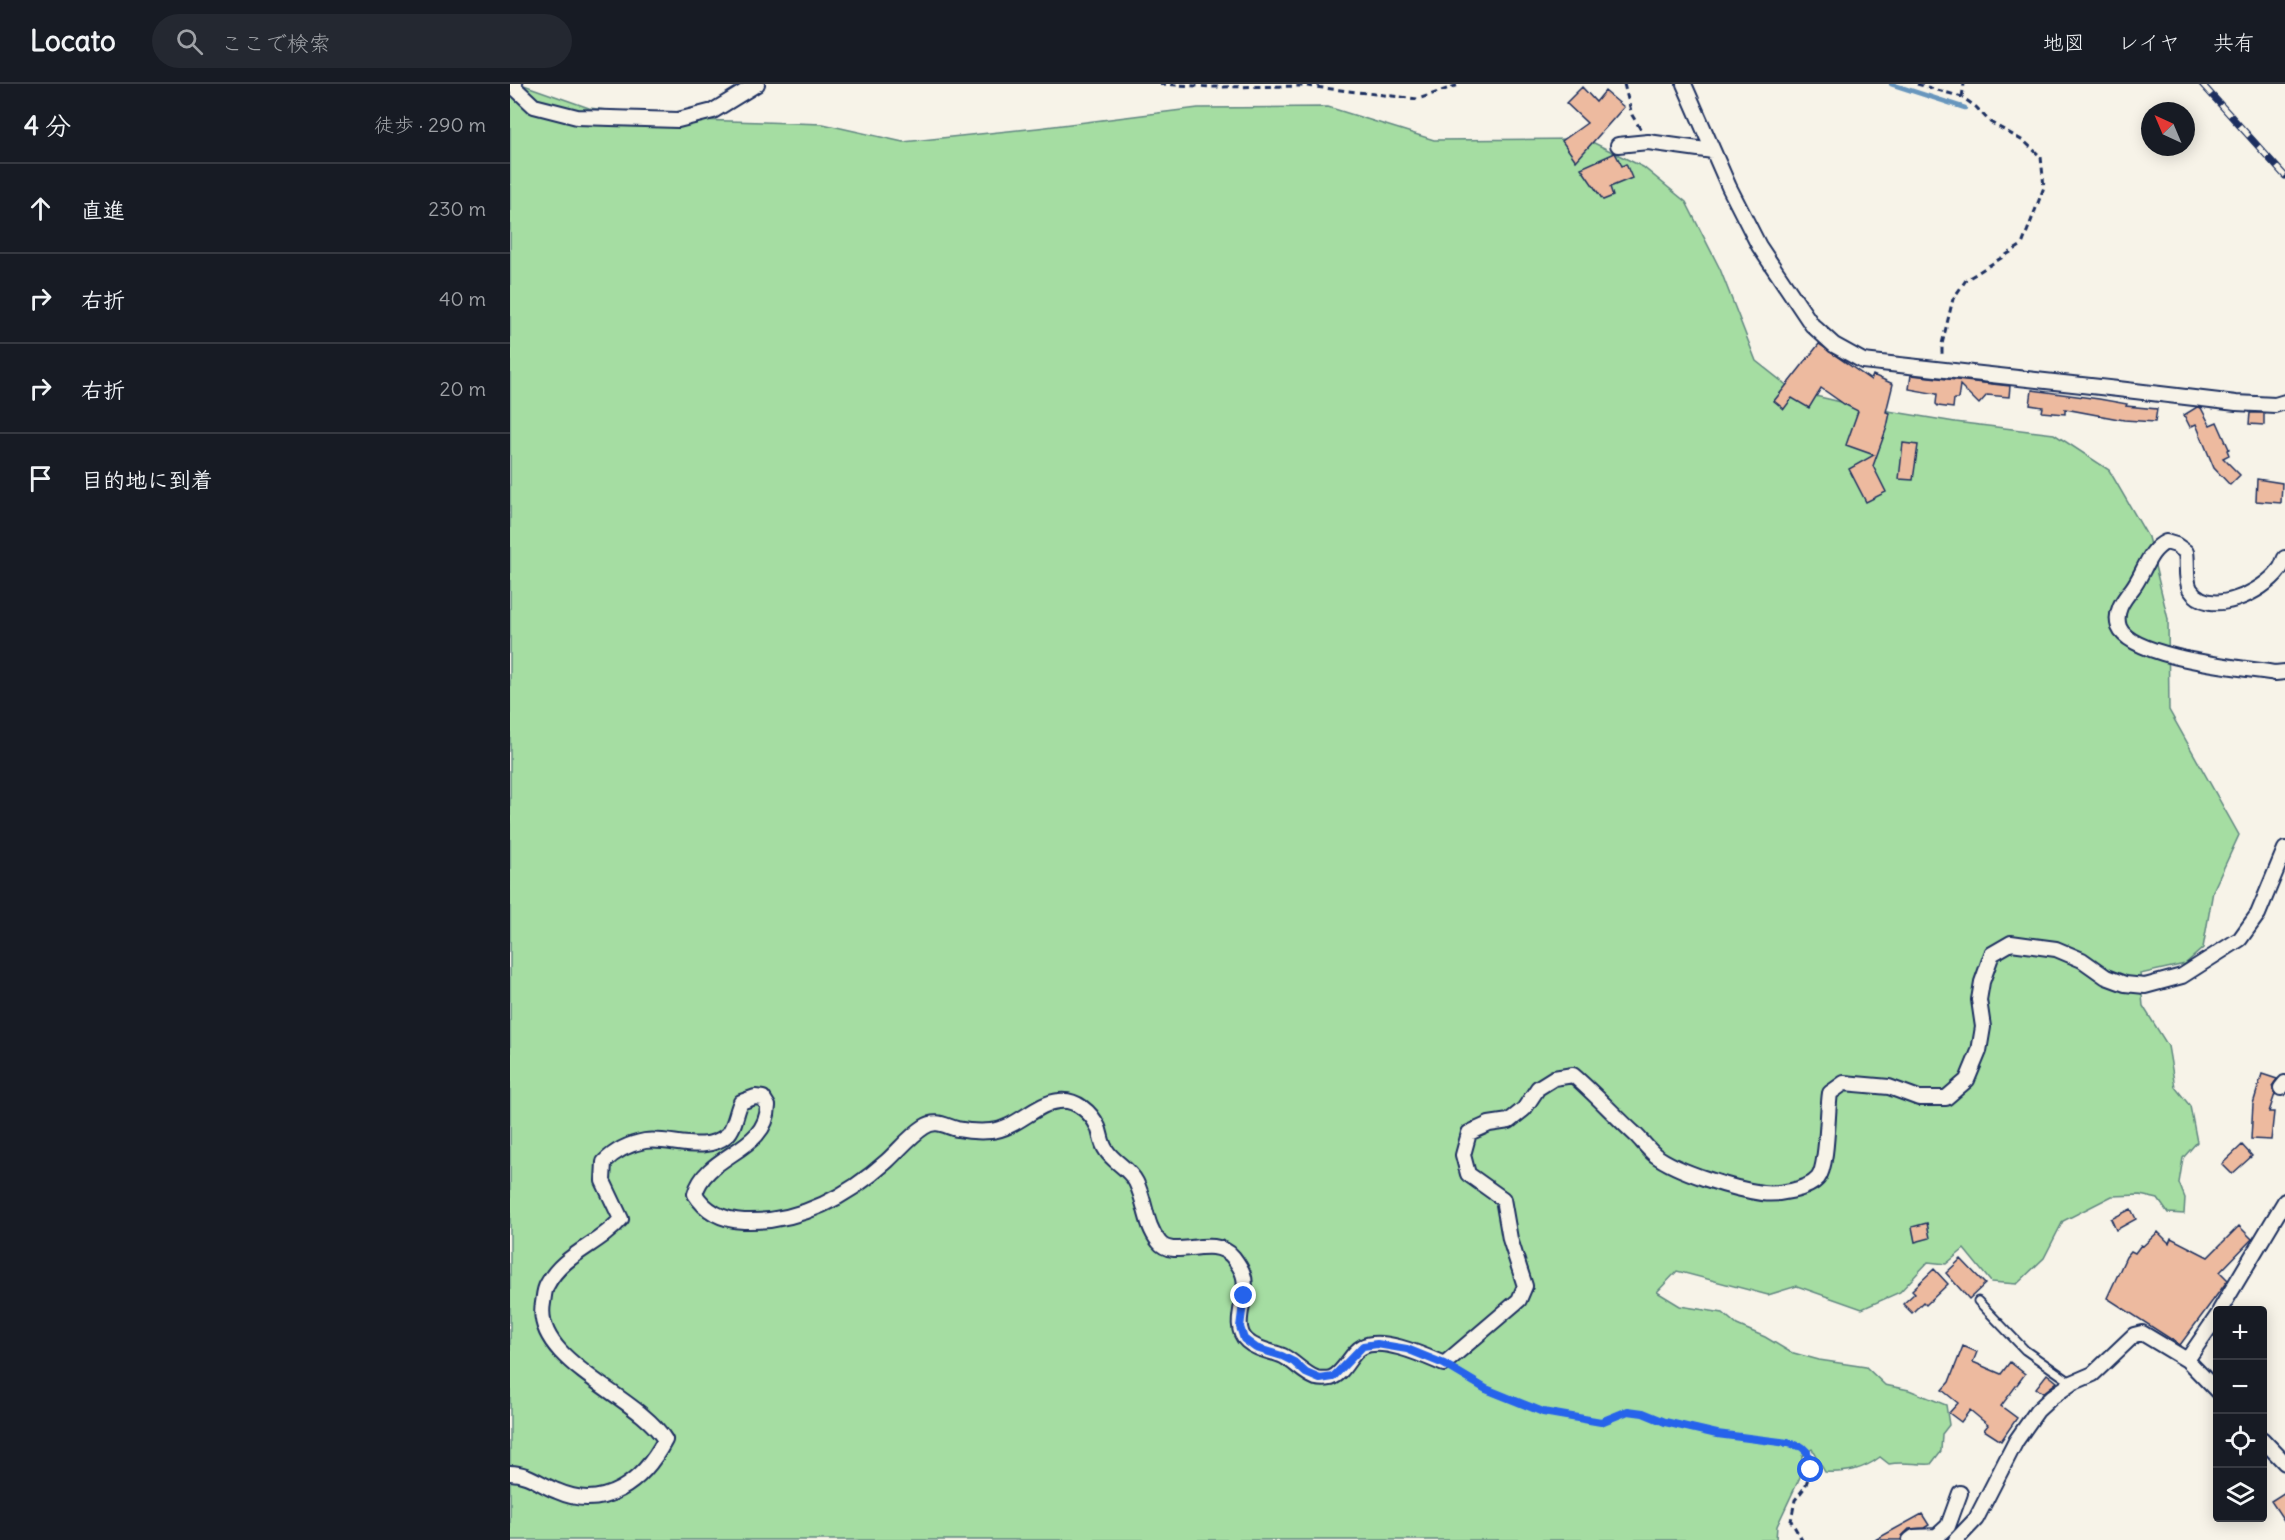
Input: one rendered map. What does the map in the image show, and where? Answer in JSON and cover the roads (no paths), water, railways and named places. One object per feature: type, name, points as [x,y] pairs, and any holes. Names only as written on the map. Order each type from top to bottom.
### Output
[{"type":"street","points":[[514,84],[517,90],[534,106],[578,117],[678,120],[713,111],[757,84]]},
{"type":"street","points":[[1684,84],[1713,151],[1759,246],[1812,325],[1834,345],[1863,361],[2236,404],[2275,405],[2285,402]]},
{"type":"street","points":[[1618,145],[1648,142],[1713,151]]},
{"type":"street","points":[[2285,558],[2280,570],[2265,584],[2236,600],[2210,602],[2199,598],[2191,591],[2186,580],[2188,566],[2186,552],[2166,542],[2156,546],[2134,586],[2119,606],[2118,619],[2120,628],[2128,638],[2157,651],[2191,660],[2275,673],[2285,672]]},
{"type":"street","points":[[510,1473],[534,1479],[556,1491],[581,1499],[598,1499],[622,1489],[658,1453],[665,1440],[658,1428],[629,1404],[575,1366],[560,1351],[546,1330],[541,1313],[546,1286],[562,1265],[579,1250],[612,1229],[621,1219],[603,1180],[604,1162],[615,1151],[646,1141],[693,1144],[716,1142],[727,1135],[733,1126],[741,1102],[755,1097],[763,1098],[768,1106],[763,1128],[756,1137],[706,1173],[698,1183],[695,1194],[701,1204],[712,1213],[732,1221],[757,1222],[798,1215],[834,1201],[885,1163],[925,1126],[939,1122],[956,1129],[994,1131],[1051,1103],[1070,1102],[1081,1106],[1092,1116],[1098,1127],[1104,1149],[1115,1162],[1129,1172],[1136,1182],[1146,1218],[1160,1245],[1170,1250],[1188,1246],[1221,1248],[1232,1255],[1244,1275],[1240,1327],[1244,1339],[1256,1348],[1282,1356],[1294,1362],[1306,1373],[1320,1379],[1333,1377],[1363,1346],[1377,1344],[1407,1349],[1444,1364],[1520,1300],[1525,1286],[1510,1239],[1503,1199],[1468,1174],[1463,1155],[1469,1133],[1489,1124],[1509,1121],[1524,1109],[1538,1088],[1554,1078],[1573,1075],[1655,1155],[1690,1173],[1764,1193],[1803,1189],[1819,1177],[1826,1151],[1830,1093],[1844,1083],[1889,1087],[1919,1098],[1946,1098],[1967,1080],[1979,1051],[1983,1027],[1979,1000],[1992,954],[2012,943],[2056,949],[2082,960],[2106,977],[2126,984],[2145,986],[2182,976],[2240,939],[2258,914],[2285,849]]},
{"type":"street","points":[[2223,1306],[2285,1201]]},
{"type":"street","points":[[2187,1360],[2213,1321]]},
{"type":"street","points":[[1956,1540],[1976,1519],[2016,1442],[2037,1411],[2072,1383],[2093,1374],[2134,1335],[2142,1333],[2187,1360],[2213,1388]]},
{"type":"street","points":[[2267,1444],[2285,1463]]},
{"type":"street","points":[[1910,1540],[1937,1536],[1948,1526],[1960,1493]]},
{"type":"lane","points":[[1977,1301],[2025,1350],[2072,1383]]},
{"type":"waterway","points":[[1891,84],[1965,108]]},
{"type":"railway","points":[[2202,84],[2285,176]]}]
